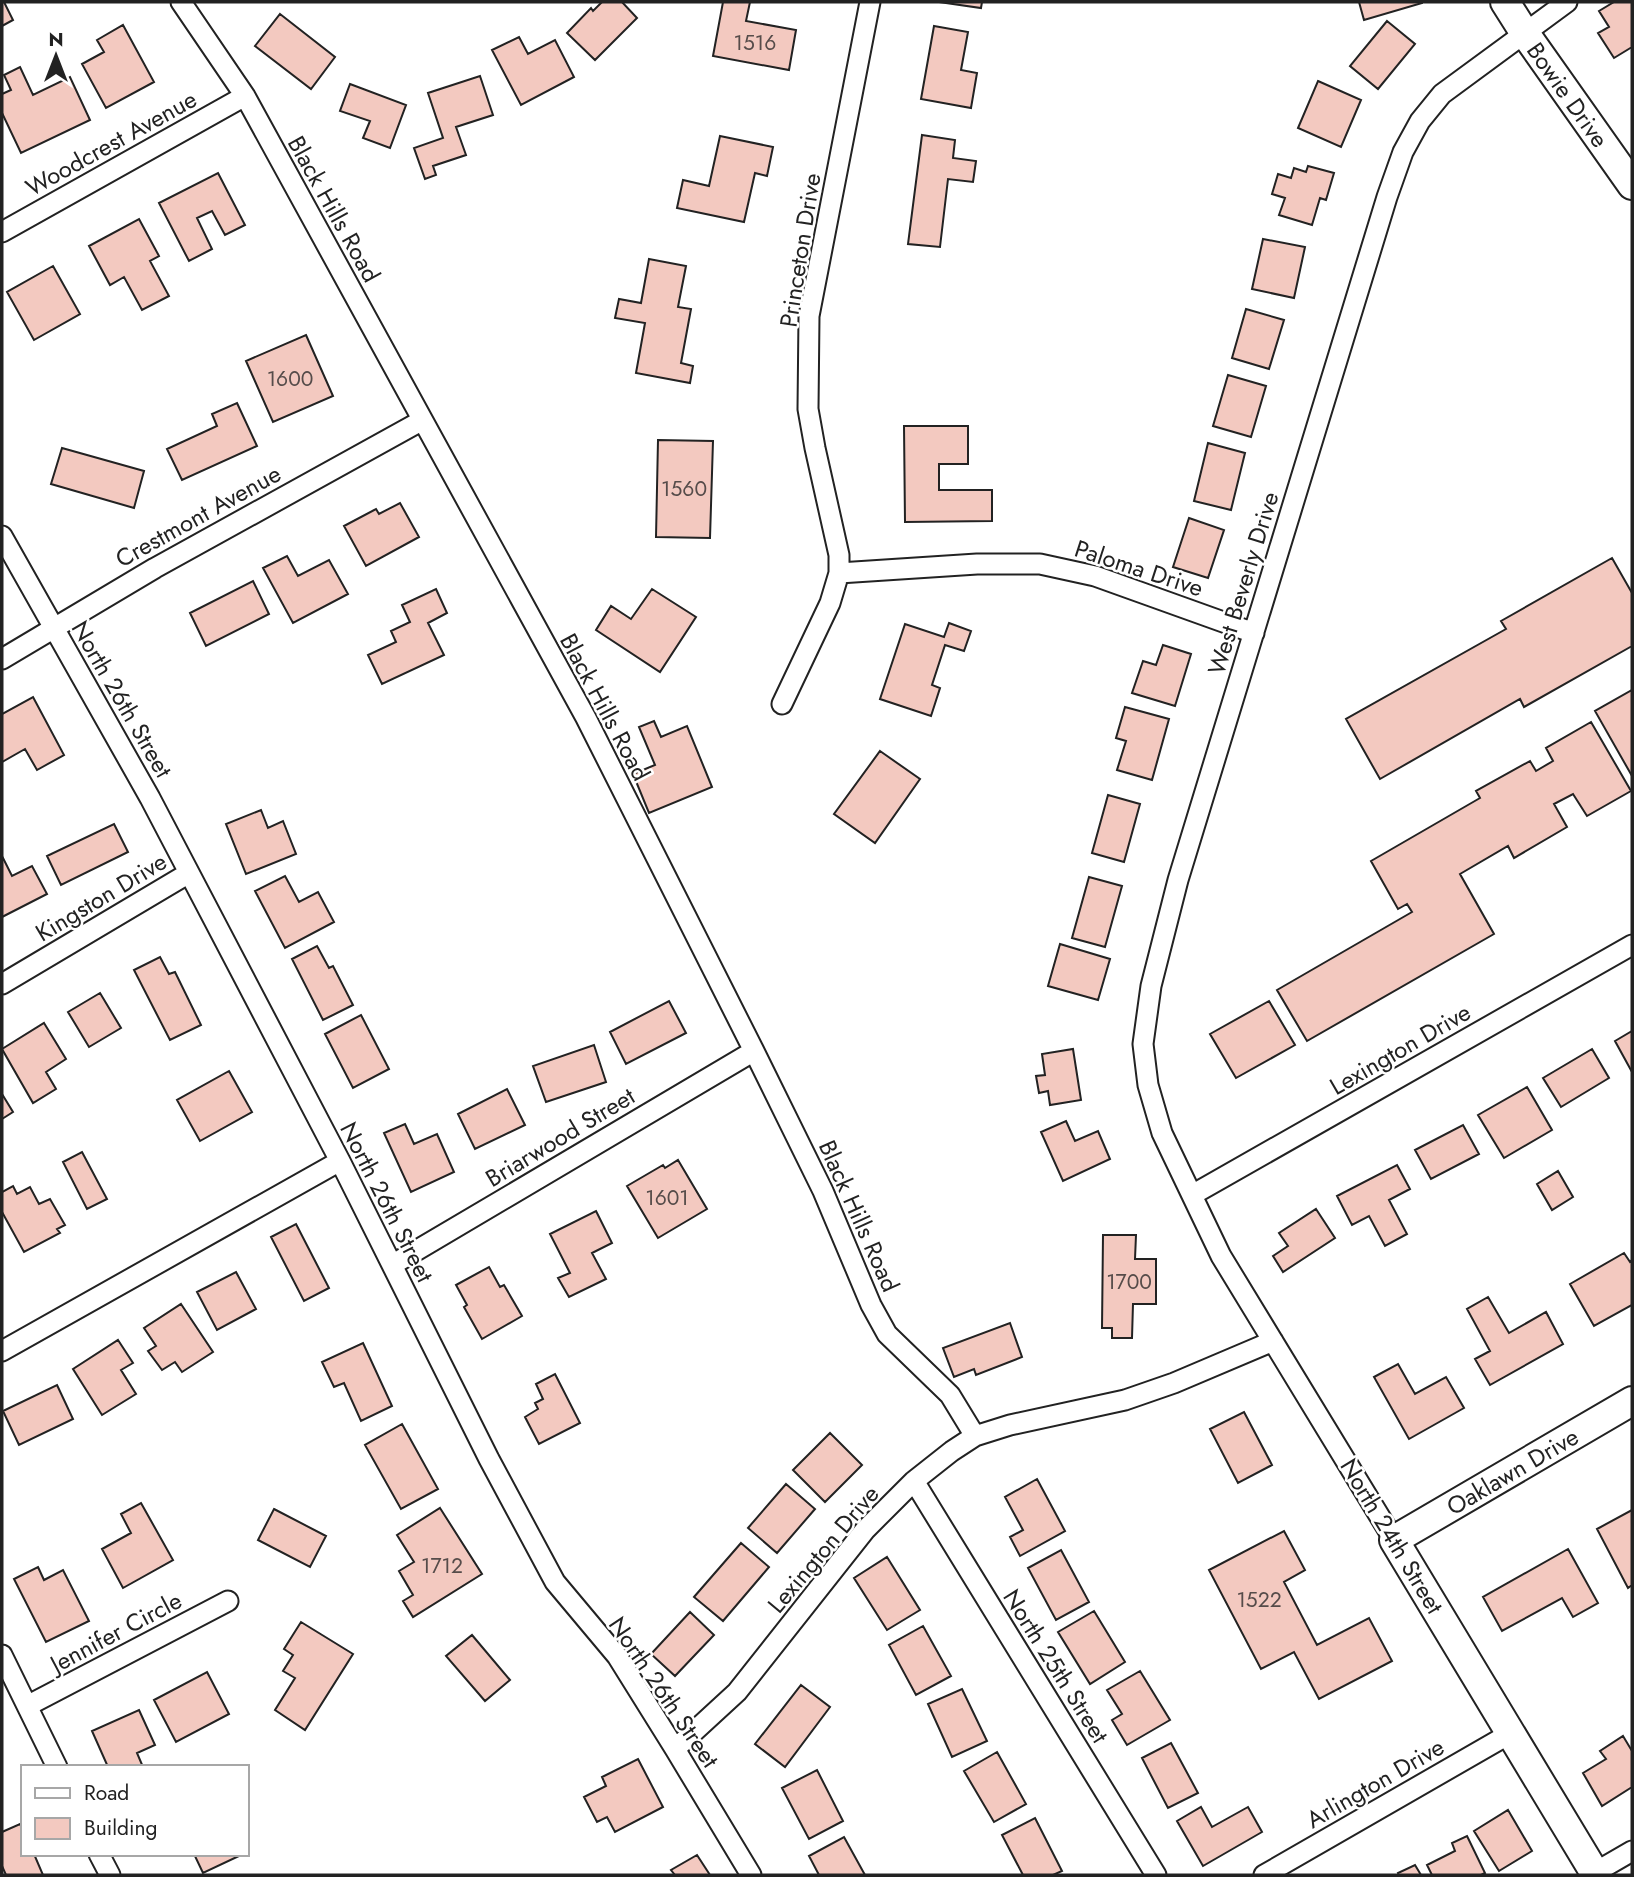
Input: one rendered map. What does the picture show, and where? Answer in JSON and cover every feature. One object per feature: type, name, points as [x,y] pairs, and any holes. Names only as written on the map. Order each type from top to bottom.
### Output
[{"type":"street","name":"Black Hills Road","points":[[181,2],[245,96],[586,718],[824,1191],[871,1305],[887,1334],[950,1395],[975,1436]]},
{"type":"street","name":"Princeton Drive","points":[[782,704],[830,603],[839,573],[839,555],[808,409],[810,316],[870,2]]},
{"type":"street","name":"Bowie Drive","points":[[1505,2],[1632,185]]},
{"type":"street","name":"West Beverly Drive","points":[[1192,1195],[1162,1133],[1148,1084],[1143,1044],[1151,986],[1178,880],[1387,197],[1403,152],[1420,121],[1442,94],[1567,2]]},
{"type":"street","name":"Woodcrest Avenue","points":[[2,232],[245,96]]},
{"type":"street","name":"Crestmont Avenue","points":[[2,659],[155,568],[421,421]]},
{"type":"street","name":"North 26th Street","points":[[2,536],[150,798],[340,1161],[489,1459],[555,1582],[617,1656],[751,1875]]},
{"type":"street","name":"Paloma Drive","points":[[839,573],[977,564],[1040,564],[1095,576],[1254,633]]},
{"type":"street","name":"Kingston Drive","points":[[2,985],[189,873]]},
{"type":"street","name":"Lexington Drive","points":[[1192,1195],[1632,945]]},
{"type":"street","name":"Briarwood Street","points":[[391,1265],[754,1051]]},
{"type":"street","points":[[2,1351],[340,1161]]},
{"type":"street","name":"North 24th Street","points":[[1192,1195],[1221,1256],[1595,1874]]},
{"type":"street","name":"Lexington Drive","points":[[676,1749],[737,1692],[865,1530],[914,1481],[952,1451],[975,1436],[1010,1425],[1125,1400],[1174,1383],[1273,1341]]},
{"type":"street","name":"Oaklawn Drive","points":[[1394,1540],[1632,1401]]},
{"type":"street","name":"North 25th Street","points":[[914,1481],[1156,1875]]},
{"type":"street","name":"Jennifer Circle","points":[[27,1706],[228,1601]]},
{"type":"street","points":[[2,1655],[56,1765]]},
{"type":"street","name":"Arlington Drive","points":[[1264,1875],[1511,1733]]},
{"type":"street","points":[[1595,1874],[1632,1851]]},
{"type":"street","points":[[100,1856],[110,1875]]},
{"type":"building","points":[[2,2],[13,20],[2,26]]},
{"type":"building","points":[[602,2],[622,2],[637,18],[595,60],[567,33],[591,8],[593,11]]},
{"type":"building","points":[[723,2],[750,2],[746,21],[796,30],[789,70],[713,56]]},
{"type":"building","points":[[939,2],[982,2],[981,8]]},
{"type":"building","points":[[1359,2],[1422,2],[1422,3],[1364,20]]},
{"type":"building","points":[[1614,2],[1632,2],[1632,47],[1614,58],[1598,33],[1609,27],[1599,11]]},
{"type":"building","points":[[280,14],[335,57],[311,89],[255,46]]},
{"type":"building","points":[[1387,21],[1415,44],[1378,89],[1350,66]]},
{"type":"building","points":[[123,25],[154,82],[106,108],[82,64],[104,52],[97,40]]},
{"type":"building","points":[[934,26],[968,32],[961,70],[977,73],[971,108],[921,99]]},
{"type":"building","points":[[519,37],[528,54],[555,40],[574,77],[521,105],[492,50]]},
{"type":"building","points":[[20,67],[33,95],[70,77],[90,120],[21,153],[2,113],[2,94],[11,90],[4,75]]},
{"type":"building","points":[[480,76],[493,115],[456,127],[466,155],[433,166],[436,175],[425,179],[414,148],[443,138],[428,93]]},
{"type":"building","points":[[1318,81],[1361,100],[1341,147],[1298,128]]},
{"type":"building","points":[[350,84],[406,105],[390,148],[363,138],[370,121],[340,111]]},
{"type":"building","points":[[922,135],[955,140],[953,158],[976,161],[973,182],[948,179],[940,247],[908,244]]},
{"type":"building","points":[[720,136],[773,147],[767,176],[755,173],[744,222],[677,208],[683,180],[709,186]]},
{"type":"building","points":[[1308,166],[1334,173],[1326,200],[1320,198],[1312,225],[1279,215],[1285,198],[1272,194],[1278,174],[1291,178],[1294,168],[1306,172]]},
{"type":"building","points":[[218,173],[245,225],[225,235],[212,211],[197,218],[212,249],[189,261],[159,203]]},
{"type":"building","points":[[139,219],[159,256],[150,261],[169,296],[142,310],[124,277],[110,285],[89,246]]},
{"type":"building","points":[[1263,239],[1305,247],[1294,298],[1252,289]]},
{"type":"building","points":[[649,259],[686,266],[678,307],[691,309],[681,363],[693,366],[690,383],[636,373],[645,323],[615,318],[619,299],[641,303]]},
{"type":"building","points":[[53,266],[80,314],[34,340],[7,292]]},
{"type":"building","points":[[1246,309],[1284,320],[1269,369],[1232,358]]},
{"type":"building","points":[[306,335],[333,396],[273,422],[246,361]]},
{"type":"building","points":[[1228,375],[1266,386],[1251,437],[1213,426]]},
{"type":"building","points":[[237,403],[257,446],[182,480],[167,449],[217,426],[212,414]]},
{"type":"building","points":[[904,426],[968,426],[968,464],[939,464],[939,490],[992,490],[992,521],[905,522]]},
{"type":"building","points":[[658,440],[713,441],[710,538],[656,537]]},
{"type":"building","points":[[1208,443],[1245,453],[1231,510],[1194,501]]},
{"type":"building","points":[[62,448],[144,471],[134,508],[51,484]]},
{"type":"building","points":[[400,503],[419,537],[366,566],[344,526],[376,509],[379,514]]},
{"type":"building","points":[[1189,518],[1224,530],[1208,578],[1173,567]]},
{"type":"building","points":[[287,556],[298,576],[329,560],[348,594],[293,623],[263,568]]},
{"type":"building","points":[[1612,558],[1632,593],[1632,646],[1524,707],[1520,699],[1380,779],[1346,719],[1506,629],[1501,621]]},
{"type":"building","points":[[253,581],[269,614],[206,646],[190,613]]},
{"type":"building","points":[[436,589],[447,613],[428,623],[444,655],[382,684],[368,655],[396,642],[391,631],[410,622],[402,605]]},
{"type":"building","points":[[652,589],[696,617],[660,672],[596,630],[611,606],[631,619]]},
{"type":"building","points":[[949,623],[971,631],[964,651],[945,645],[932,685],[940,688],[931,716],[880,699],[905,624],[944,637]]},
{"type":"building","points":[[1163,645],[1191,654],[1175,706],[1132,693],[1143,661],[1156,665]]},
{"type":"building","points":[[1632,690],[1632,776],[1595,711]]},
{"type":"building","points":[[33,697],[64,755],[37,770],[25,749],[2,762],[2,714]]},
{"type":"building","points":[[1125,707],[1169,719],[1152,780],[1117,770],[1126,741],[1116,738]]},
{"type":"building","points":[[654,721],[661,737],[687,726],[712,787],[649,813],[633,774],[655,765],[639,727]]},
{"type":"building","points":[[1591,722],[1631,791],[1587,816],[1573,794],[1554,804],[1567,827],[1514,858],[1508,846],[1460,874],[1494,934],[1307,1041],[1277,990],[1412,912],[1407,904],[1398,909],[1371,861],[1480,798],[1476,791],[1530,761],[1536,771],[1553,761],[1546,748]]},
{"type":"building","points":[[880,751],[920,779],[875,843],[834,814]]},
{"type":"building","points":[[1108,795],[1140,804],[1124,862],[1092,853]]},
{"type":"building","points":[[261,810],[268,828],[283,821],[296,854],[246,874],[226,824]]},
{"type":"building","points":[[114,824],[128,852],[61,885],[47,856]]},
{"type":"building","points":[[2,859],[12,876],[32,866],[47,894],[2,917]]},
{"type":"building","points":[[285,876],[299,902],[318,892],[334,922],[285,948],[255,891]]},
{"type":"building","points":[[1089,877],[1122,886],[1105,947],[1072,938]]},
{"type":"building","points":[[1060,944],[1110,959],[1098,1000],[1048,986]]},
{"type":"building","points":[[317,946],[329,968],[333,966],[353,1005],[323,1020],[292,959]]},
{"type":"building","points":[[160,957],[169,974],[175,972],[201,1025],[170,1040],[134,970]]},
{"type":"building","points":[[100,993],[121,1028],[89,1047],[68,1012]]},
{"type":"building","points":[[669,1001],[686,1033],[626,1064],[610,1032]]},
{"type":"building","points":[[1269,1001],[1295,1045],[1236,1078],[1210,1034]]},
{"type":"building","points":[[361,1015],[389,1069],[353,1088],[325,1034]]},
{"type":"building","points":[[44,1023],[66,1059],[46,1072],[56,1089],[33,1103],[2,1049]]},
{"type":"building","points":[[1632,1031],[1632,1072],[1615,1041]]},
{"type":"building","points":[[594,1045],[606,1082],[546,1102],[533,1066]]},
{"type":"building","points":[[1073,1049],[1081,1100],[1050,1105],[1048,1091],[1039,1093],[1036,1076],[1045,1075],[1042,1054]]},
{"type":"building","points":[[1592,1049],[1609,1078],[1561,1107],[1543,1078]]},
{"type":"building","points":[[229,1071],[252,1112],[200,1141],[177,1100]]},
{"type":"building","points":[[1527,1087],[1552,1130],[1504,1158],[1478,1115]]},
{"type":"building","points":[[507,1089],[525,1125],[475,1149],[458,1114]]},
{"type":"building","points":[[2,1094],[13,1112],[2,1119]]},
{"type":"building","points":[[1066,1121],[1075,1141],[1098,1131],[1110,1159],[1063,1181],[1041,1132]]},
{"type":"building","points":[[405,1124],[414,1144],[437,1134],[454,1172],[411,1192],[384,1133]]},
{"type":"building","points":[[1463,1125],[1479,1154],[1431,1179],[1415,1150]]},
{"type":"building","points":[[82,1152],[107,1199],[87,1209],[63,1162]]},
{"type":"building","points":[[678,1160],[707,1209],[658,1238],[627,1186],[663,1165],[665,1168]]},
{"type":"building","points":[[1397,1165],[1410,1189],[1389,1200],[1407,1234],[1385,1246],[1369,1216],[1352,1225],[1337,1196]]},
{"type":"building","points":[[1558,1171],[1573,1197],[1552,1210],[1537,1184]]},
{"type":"building","points":[[13,1186],[17,1194],[30,1187],[39,1204],[50,1199],[65,1225],[57,1229],[60,1233],[24,1252],[2,1212],[2,1192]]},
{"type":"building","points":[[1316,1209],[1335,1238],[1283,1272],[1273,1256],[1288,1246],[1279,1233]]},
{"type":"building","points":[[596,1211],[612,1243],[592,1253],[606,1279],[569,1297],[558,1278],[570,1273],[550,1234]]},
{"type":"building","points":[[296,1224],[329,1288],[304,1301],[271,1237]]},
{"type":"building","points":[[1103,1235],[1136,1235],[1135,1259],[1156,1259],[1156,1304],[1133,1304],[1132,1338],[1112,1338],[1112,1328],[1102,1328]]},
{"type":"building","points":[[1624,1253],[1630,1262],[1632,1260],[1632,1305],[1594,1326],[1570,1284]]},
{"type":"building","points":[[489,1267],[500,1287],[504,1285],[522,1316],[482,1339],[464,1307],[467,1305],[456,1285]]},
{"type":"building","points":[[236,1272],[256,1309],[217,1330],[197,1292]]},
{"type":"building","points":[[1488,1297],[1509,1333],[1546,1312],[1563,1344],[1490,1385],[1475,1359],[1490,1351],[1467,1309]]},
{"type":"building","points":[[181,1304],[213,1352],[182,1372],[175,1362],[162,1370],[148,1351],[156,1346],[144,1328]]},
{"type":"building","points":[[1010,1323],[1022,1357],[976,1375],[974,1369],[954,1377],[943,1348]]},
{"type":"building","points":[[118,1340],[133,1363],[121,1370],[136,1394],[102,1415],[73,1369]]},
{"type":"building","points":[[363,1343],[392,1406],[361,1421],[344,1383],[334,1387],[322,1362]]},
{"type":"building","points":[[1398,1364],[1415,1394],[1446,1377],[1464,1408],[1409,1439],[1374,1377]]},
{"type":"building","points":[[555,1374],[580,1423],[539,1444],[525,1417],[538,1409],[535,1403],[543,1399],[536,1384]]},
{"type":"building","points":[[57,1385],[73,1419],[19,1445],[3,1411]]},
{"type":"building","points":[[1244,1412],[1272,1465],[1238,1483],[1210,1429]]},
{"type":"building","points":[[402,1424],[438,1489],[401,1509],[365,1445]]},
{"type":"building","points":[[830,1433],[862,1465],[825,1502],[793,1470]]},
{"type":"building","points":[[1037,1479],[1065,1531],[1020,1556],[1010,1537],[1023,1530],[1005,1497]]},
{"type":"building","points":[[786,1484],[815,1509],[777,1553],[748,1528]]},
{"type":"building","points":[[141,1503],[173,1560],[123,1588],[102,1549],[131,1533],[121,1514]]},
{"type":"building","points":[[440,1508],[482,1574],[413,1617],[403,1601],[413,1595],[399,1571],[414,1562],[397,1535]]},
{"type":"building","points":[[274,1509],[326,1536],[310,1567],[258,1540]]},
{"type":"building","points":[[1632,1510],[1632,1585],[1628,1588],[1597,1529]]},
{"type":"building","points":[[1284,1531],[1305,1570],[1284,1582],[1317,1645],[1369,1618],[1392,1661],[1319,1699],[1294,1652],[1261,1669],[1209,1570]]},
{"type":"building","points":[[741,1543],[769,1567],[723,1621],[694,1597]]},
{"type":"building","points":[[1568,1549],[1598,1603],[1573,1617],[1562,1598],[1502,1631],[1483,1597]]},
{"type":"building","points":[[1061,1550],[1089,1602],[1056,1620],[1028,1568]]},
{"type":"building","points":[[887,1557],[920,1610],[887,1630],[854,1578]]},
{"type":"building","points":[[38,1567],[44,1580],[63,1570],[89,1621],[46,1642],[14,1579]]},
{"type":"building","points":[[1094,1611],[1125,1662],[1090,1684],[1058,1632]]},
{"type":"building","points":[[690,1612],[714,1635],[675,1676],[651,1654]]},
{"type":"building","points":[[301,1622],[353,1654],[305,1730],[275,1710],[295,1678],[283,1671],[293,1655],[284,1649]]},
{"type":"building","points":[[923,1626],[951,1676],[916,1695],[889,1645]]},
{"type":"building","points":[[472,1635],[510,1680],[485,1701],[446,1656]]},
{"type":"building","points":[[1140,1671],[1170,1720],[1127,1745],[1112,1720],[1122,1714],[1107,1690]]},
{"type":"building","points":[[207,1672],[229,1714],[176,1742],[154,1700]]},
{"type":"building","points":[[801,1685],[830,1707],[785,1767],[755,1744]]},
{"type":"building","points":[[962,1689],[987,1741],[952,1757],[928,1704]]},
{"type":"building","points":[[139,1710],[155,1745],[137,1753],[142,1765],[107,1765],[92,1731]]},
{"type":"building","points":[[1623,1736],[1632,1751],[1632,1787],[1602,1806],[1583,1773],[1606,1759],[1600,1751]]},
{"type":"building","points":[[1171,1743],[1198,1793],[1168,1808],[1142,1758]]},
{"type":"building","points":[[997,1752],[1026,1804],[994,1822],[964,1771]]},
{"type":"building","points":[[638,1759],[663,1807],[615,1832],[607,1817],[597,1822],[584,1797],[606,1786],[602,1777]]},
{"type":"building","points":[[817,1770],[843,1821],[809,1839],[782,1788]]},
{"type":"building","points":[[1201,1807],[1212,1827],[1248,1807],[1262,1832],[1203,1866],[1177,1821]]},
{"type":"building","points":[[1508,1810],[1532,1851],[1499,1871],[1474,1831]]},
{"type":"building","points":[[1035,1818],[1062,1871],[1053,1875],[1023,1875],[1002,1835]]},
{"type":"building","points":[[20,1824],[21,1856],[35,1856],[43,1875],[6,1875],[2,1866],[2,1832]]},
{"type":"building","points":[[1467,1836],[1485,1873],[1432,1875],[1427,1865],[1455,1851],[1452,1843]]},
{"type":"building","points":[[844,1837],[865,1875],[819,1875],[809,1856]]},
{"type":"building","points":[[697,1855],[710,1875],[675,1875],[671,1870]]},
{"type":"building","points":[[195,1856],[239,1856],[203,1873]]},
{"type":"building","points":[[1415,1865],[1421,1875],[1399,1875],[1398,1873]]}]
